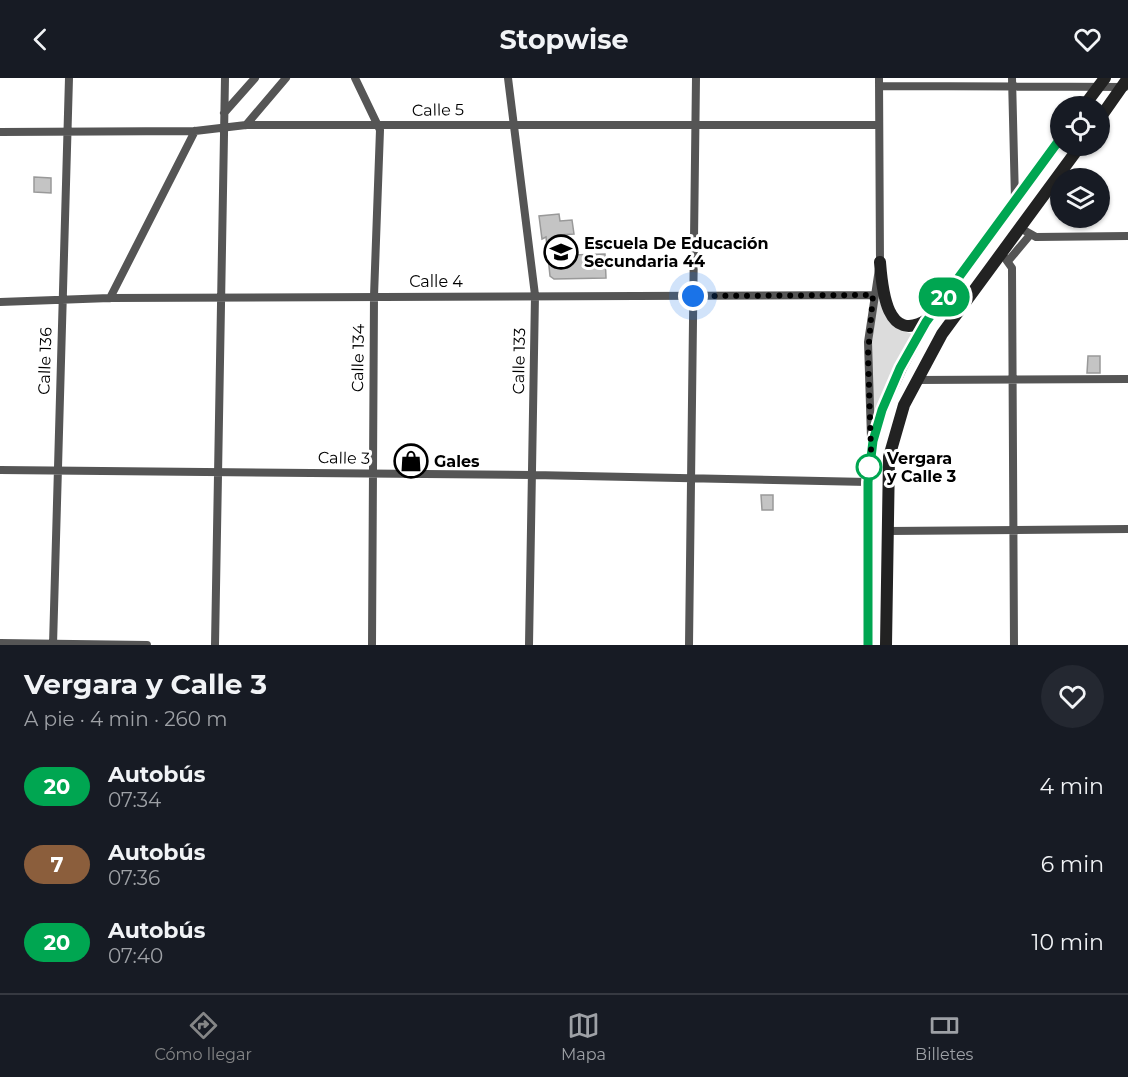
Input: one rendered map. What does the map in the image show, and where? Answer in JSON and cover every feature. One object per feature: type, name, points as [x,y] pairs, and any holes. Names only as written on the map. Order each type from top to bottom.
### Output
[{"type":"main road","points":[[1091,96],[1101,83]]},
{"type":"main road","points":[[1110,105],[1126,84]]},
{"type":"main road","points":[[868,645],[868,482],[871,450],[880,416],[892,385],[929,318],[1050,153]]},
{"type":"main road","points":[[886,645],[888,457],[896,425],[916,380],[942,334],[1025,232],[1074,156]]},
{"type":"main road","points":[[880,261],[884,297],[890,314],[906,325],[917,325],[929,318]]},
{"type":"street","name":"Calle 136","points":[[53,644],[69,78]]},
{"type":"street","points":[[215,645],[225,78]]},
{"type":"street","points":[[224,113],[255,78]]},
{"type":"street","points":[[246,125],[286,78]]},
{"type":"street","name":"Calle 134","points":[[354,78],[378,126],[374,296],[372,645]]},
{"type":"street","name":"Calle 133","points":[[508,78],[535,295],[529,645]]},
{"type":"street","points":[[689,645],[696,78]]},
{"type":"street","points":[[871,450],[868,354],[873,295],[880,261],[879,82],[1126,84]]},
{"type":"street","points":[[1012,82],[1015,201]]},
{"type":"street","name":"Calle 5","points":[[0,132],[195,130],[246,125],[878,125]]},
{"type":"street","points":[[110,298],[195,130]]},
{"type":"street","points":[[1025,232],[1128,236]]},
{"type":"street","points":[[1005,257],[1012,268],[1014,645]]},
{"type":"street","name":"Calle 4","points":[[0,302],[110,298],[873,295]]},
{"type":"street","points":[[916,380],[1128,379]]},
{"type":"street","name":"Calle 3","points":[[0,470],[533,475],[868,482]]},
{"type":"street","points":[[888,531],[1128,528]]},
{"type":"street","points":[[0,643],[147,645]]},
{"type":"shaded area","points":[[878,289],[898,329],[912,334],[875,417],[872,417],[872,343]]},
{"type":"building","points":[[34,177],[51,178],[51,193],[34,192]]},
{"type":"building","points":[[559,214],[560,221],[572,220],[574,234],[559,235],[561,250],[570,248],[571,255],[605,254],[606,278],[554,279],[550,276],[546,237],[542,239],[539,216]]},
{"type":"building","points":[[1088,356],[1100,356],[1100,373],[1087,373]]},
{"type":"building","points":[[761,495],[773,495],[773,510],[762,510]]},
{"type":"bus line","name":"20","points":[[868,645],[868,482],[871,450],[882,410],[900,368],[926,322],[1050,153]]},
{"type":"place","name":"Escuela De Educación Secundaria 44","points":[[561,252]]},
{"type":"place","name":"Gales","points":[[411,461]]},
{"type":"place","name":"Vergara y Calle 3","points":[[869,467]]},
{"type":"route","points":[[693,296],[873,295],[868,354],[871,450],[869,467]]}]
